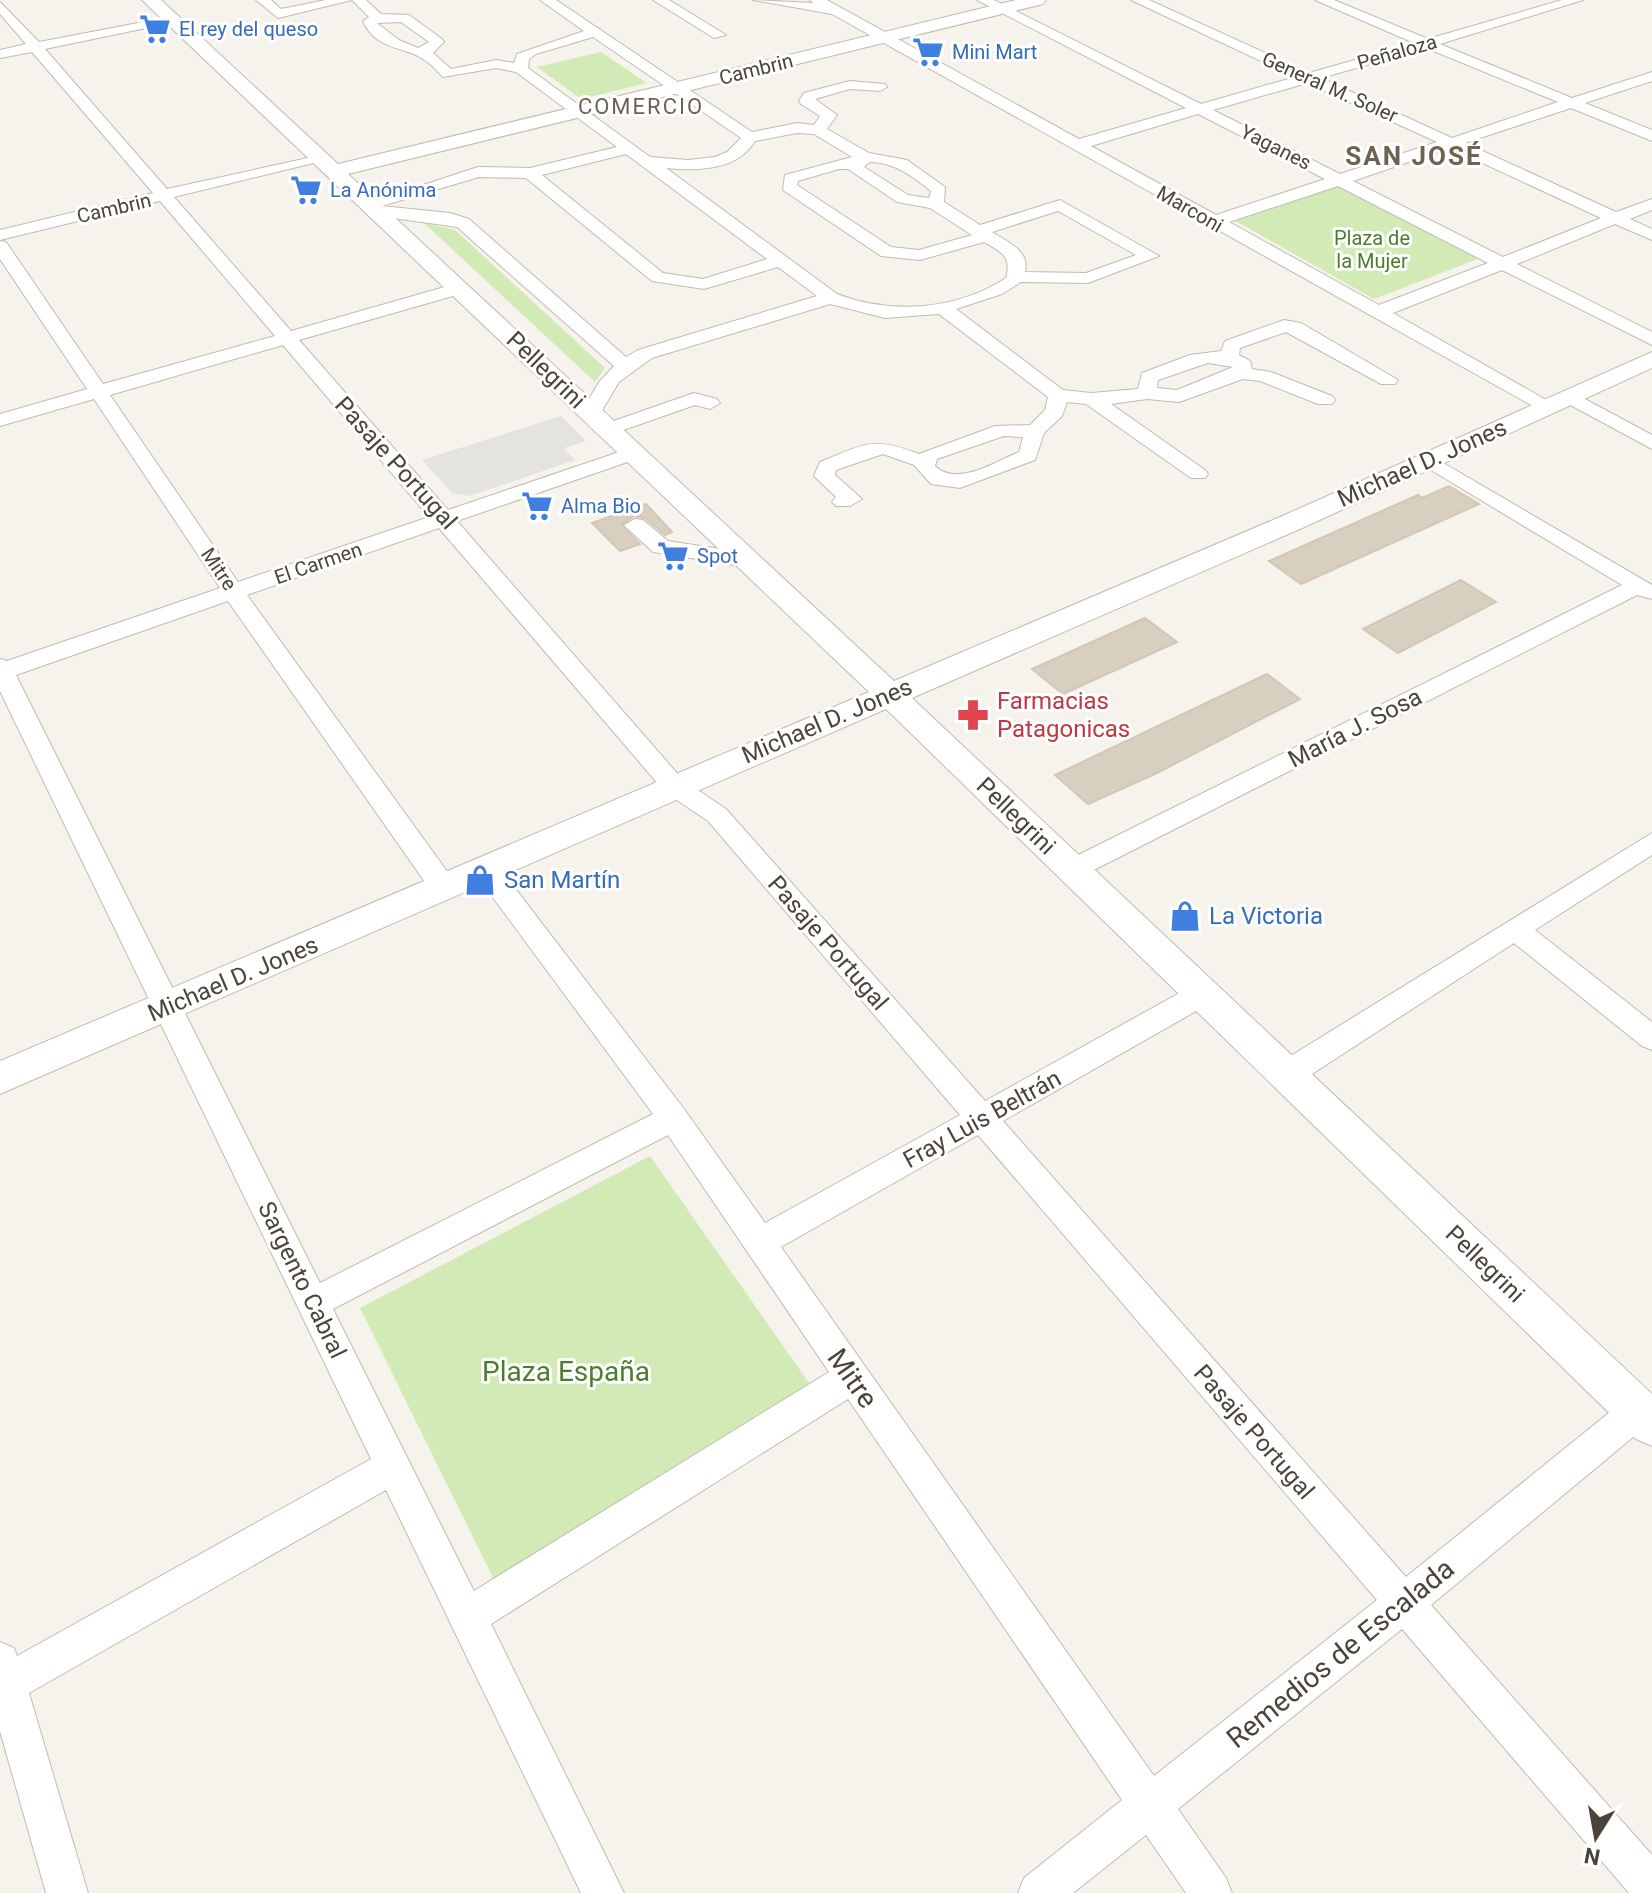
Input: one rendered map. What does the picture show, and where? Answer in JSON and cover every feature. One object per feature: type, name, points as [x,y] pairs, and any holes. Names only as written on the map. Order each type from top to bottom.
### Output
[{"type":"street","name":"Pellegrini","points":[[151,0],[461,288],[890,695],[1645,1418]]},
{"type":"street","points":[[263,0],[278,14],[345,0]]},
{"type":"street","points":[[358,0],[378,18]]},
{"type":"street","points":[[547,0],[749,137],[797,128],[818,130],[862,161]]},
{"type":"street","points":[[660,0],[719,35]]},
{"type":"street","name":"Marconi","points":[[760,0],[835,10]]},
{"type":"street","name":"Marconi","points":[[817,0],[1080,144],[1376,313],[1559,402],[1652,443]]},
{"type":"street","name":"Yaganes","points":[[984,0],[1652,339]]},
{"type":"street","name":"Cambrin","points":[[0,235],[163,196],[328,164],[679,88],[1037,0]]},
{"type":"street","name":"General M. Soler","points":[[1138,0],[1652,235]]},
{"type":"street","points":[[1322,0],[1652,136]]},
{"type":"street","name":"Peñaloza","points":[[1080,144],[1576,0]]},
{"type":"street","points":[[1504,5],[1528,14]]},
{"type":"street","name":"Pasaje Portugal","points":[[0,6],[674,786],[717,815],[1652,1887]]},
{"type":"street","points":[[423,51],[437,42],[404,18],[370,21],[400,49],[423,51],[448,74],[496,64],[521,69],[831,298],[866,311],[917,313],[944,309],[1007,286],[1015,277],[1018,265],[1014,253],[935,204],[903,199],[856,169],[862,161]]},
{"type":"street","points":[[0,54],[170,19]]},
{"type":"street","points":[[521,69],[522,57],[531,51],[596,32]]},
{"type":"street","points":[[710,109],[707,95],[714,84],[731,74]]},
{"type":"street","points":[[1213,222],[1652,76]]},
{"type":"street","points":[[818,130],[829,115],[806,101],[809,96],[850,85],[880,87]]},
{"type":"street","points":[[681,188],[684,177],[696,166],[735,154],[746,146],[749,137]]},
{"type":"street","points":[[374,208],[478,172],[530,173],[636,155],[696,166]]},
{"type":"street","points":[[935,204],[939,190],[890,157],[838,164],[791,178],[789,187],[887,252],[920,255],[1060,205],[1150,256],[1088,278],[1015,277]]},
{"type":"street","points":[[530,173],[658,277],[704,284],[780,261]]},
{"type":"street","points":[[1376,313],[1652,204]]},
{"type":"street","points":[[374,208],[450,218],[463,223],[624,365]]},
{"type":"street","name":"Mitre","points":[[0,246],[234,593],[444,888]]},
{"type":"street","points":[[0,420],[461,288]]},
{"type":"street","points":[[591,413],[597,397],[624,365],[645,354],[831,298]]},
{"type":"street","points":[[944,309],[1058,395],[1091,399],[1127,398],[1147,393],[1179,396],[1241,373],[1264,376],[1325,400]]},
{"type":"street","points":[[1229,356],[1232,345],[1284,326],[1295,327],[1388,380]]},
{"type":"street","points":[[1147,393],[1149,377],[1212,354],[1229,356],[1243,365],[1241,373]]},
{"type":"street","name":"Michael D. Jones","points":[[0,1078],[890,695],[1652,359]]},
{"type":"street","points":[[1035,431],[1002,430],[928,455],[924,467],[938,480],[960,482],[1028,456],[1035,431],[1055,412],[1058,395]]},
{"type":"street","points":[[609,429],[694,399],[710,403]]},
{"type":"street","points":[[1091,399],[1198,474]]},
{"type":"street","points":[[843,502],[851,499],[824,476],[827,466],[877,448],[889,449],[905,459],[926,461]]},
{"type":"street","name":"El Carmen","points":[[1,670],[234,593],[635,453]]},
{"type":"street","points":[[1428,460],[1645,590]]},
{"type":"street","points":[[635,525],[661,547],[746,560]]},
{"type":"street","name":"María J. Sosa","points":[[1071,870],[1645,590]]},
{"type":"street","name":"Sargento Cabral","points":[[1,670],[603,1893]]},
{"type":"street","points":[[1287,1074],[1652,842]]},
{"type":"street","name":"Mitre","points":[[486,869],[673,1118],[761,1242],[1211,1893]]},
{"type":"street","points":[[1516,930],[1652,1038]]},
{"type":"street","name":"Fray Luis Beltrán","points":[[761,1242],[982,1121],[1202,994]]},
{"type":"street","points":[[313,1303],[673,1118]]},
{"type":"street","points":[[468,1617],[852,1377]]},
{"type":"street","name":"Remedios de Escalada","points":[[1039,1893],[1403,1604],[1645,1418]]},
{"type":"street","points":[[67,1893],[2,1677],[393,1466]]},
{"type":"green space","points":[[601,52],[647,83],[581,99],[537,67]]},
{"type":"green space","name":"Plaza de la Mujer","points":[[1336,183],[1478,259],[1374,299],[1232,219]]},
{"type":"green space","points":[[424,223],[455,230],[605,368],[595,382]]},
{"type":"green space","name":"Plaza España","points":[[650,1156],[816,1393],[500,1592],[360,1308]]},
{"type":"shaded area","points":[[561,416],[586,441],[564,448],[575,460],[470,496],[452,493],[422,460]]},
{"type":"building","points":[[1449,486],[1479,504],[1301,584],[1269,561],[1418,495],[1422,498]]},
{"type":"building","points":[[646,504],[672,532],[665,535],[645,518],[634,516],[621,525],[640,544],[620,551],[592,523]]},
{"type":"building","points":[[1461,580],[1496,602],[1398,653],[1363,629]]},
{"type":"building","points":[[1145,618],[1177,642],[1063,694],[1032,669]]},
{"type":"building","points":[[1267,674],[1300,699],[1157,773],[1088,804],[1055,775]]},
{"type":"place","name":"El rey del queso","points":[[155,29]]},
{"type":"place","name":"Mini Mart","points":[[928,52]]},
{"type":"place","name":"La Anónima","points":[[306,190]]},
{"type":"place","name":"Alma Bio","points":[[537,506]]},
{"type":"place","name":"Spot","points":[[673,556]]},
{"type":"place","name":"Farmacias Patagonicas","points":[[973,715]]},
{"type":"place","name":"San Martín","points":[[480,880]]},
{"type":"place","name":"La Victoria","points":[[1185,916]]},
{"type":"district","name":"COMERCIO","points":[[641,106]]},
{"type":"district","name":"SAN JOSÉ","points":[[1414,156]]}]
